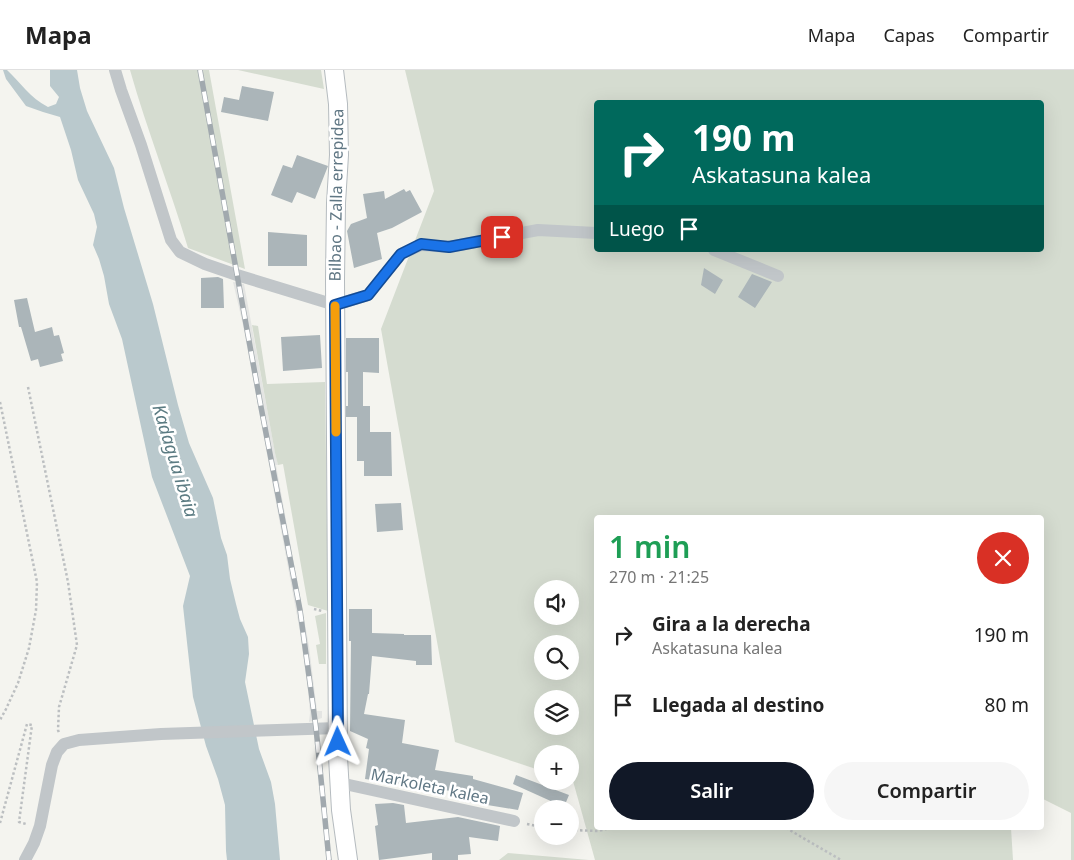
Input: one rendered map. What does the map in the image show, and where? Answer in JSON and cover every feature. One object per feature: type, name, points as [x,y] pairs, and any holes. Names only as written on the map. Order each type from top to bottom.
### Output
[{"type":"street","points":[[115,70],[171,240],[180,252],[205,264],[237,275],[335,305],[368,295],[401,254],[421,244],[449,247],[538,230],[594,233]]},
{"type":"street","name":"Bilbao - Zalla errepidea","points":[[334,70],[338,104],[339,156],[336,203],[335,305],[338,728],[341,810],[348,860]]},
{"type":"street","points":[[719,252],[778,276]]},
{"type":"street","points":[[25,860],[40,826],[52,765],[57,752],[64,744],[79,740],[161,734],[338,728]]},
{"type":"street","name":"Markoleta kalea","points":[[340,783],[514,820]]},
{"type":"path","points":[[28,387],[68,582],[77,645],[59,707],[58,730],[64,744]]},
{"type":"path","points":[[0,402],[37,582],[36,610],[29,648],[18,682],[0,720]]},
{"type":"path","points":[[0,823],[28,724],[32,725],[19,822],[40,826]]},
{"type":"path","points":[[579,830],[602,830]]},
{"type":"path","points":[[789,830],[841,860]]},
{"type":"shaded area","points":[[130,70],[209,70],[245,269],[188,248]]},
{"type":"shaded area","points":[[238,70],[321,70],[324,89]]},
{"type":"shaded area","points":[[405,70],[1074,70],[1074,860],[1071,860],[1071,813],[1044,800],[1044,515],[594,515],[594,830],[1011,830],[1013,860],[595,860],[576,790],[579,790],[579,745],[534,745],[534,768],[455,742],[381,329],[434,191]]},
{"type":"shaded area","points":[[233,282],[244,284],[309,646],[317,711],[322,711],[322,718],[309,722],[308,691],[300,632],[243,325]]},
{"type":"shaded area","points":[[252,325],[258,326],[267,384],[325,382],[328,611],[308,605],[283,464],[278,465],[275,453]]},
{"type":"shaded area","points":[[326,613],[326,664],[319,664],[316,645],[320,644],[315,616]]},
{"type":"shaded area","points":[[508,853],[589,860],[499,860]]},
{"type":"water","name":"Kadagua ibaia","points":[[3,70],[7,70],[31,95],[48,107],[56,104],[59,97],[50,86],[50,70],[77,70],[87,111],[114,168],[153,304],[189,443],[213,498],[221,538],[227,555],[236,604],[248,637],[249,654],[245,682],[259,749],[271,782],[280,860],[227,860],[225,805],[193,697],[183,606],[190,576],[152,477],[122,339],[109,304],[104,276],[93,245],[97,227],[94,214],[78,180],[71,150],[60,117],[26,106],[6,79]]},
{"type":"building","points":[[242,86],[274,92],[268,121],[221,112],[224,97],[239,100]]},
{"type":"building","points":[[297,155],[328,166],[315,199],[297,192],[292,203],[271,195],[283,165],[292,168]]},
{"type":"building","points":[[404,189],[406,192],[410,190],[422,212],[392,228],[377,233],[382,259],[354,268],[347,231],[351,224],[367,218],[363,194],[384,191],[385,199]]},
{"type":"building","points":[[268,232],[307,235],[307,266],[268,266]]},
{"type":"building","points":[[704,268],[723,280],[715,294],[701,285]]},
{"type":"building","points":[[752,274],[772,282],[755,308],[738,297]]},
{"type":"building","points":[[218,277],[223,279],[224,308],[201,308],[201,278]]},
{"type":"building","points":[[27,298],[35,332],[52,327],[54,336],[59,335],[64,353],[61,354],[63,361],[40,367],[38,359],[31,361],[21,327],[19,327],[14,300]]},
{"type":"building","points":[[320,335],[322,368],[283,371],[281,337]]},
{"type":"building","points":[[346,338],[379,338],[379,373],[363,372],[363,406],[370,406],[370,432],[391,432],[392,476],[364,476],[364,461],[357,461],[357,417],[346,417],[346,406],[348,406],[348,372],[346,372]]},
{"type":"building","points":[[401,503],[403,530],[377,532],[375,504]]},
{"type":"building","points":[[349,609],[372,609],[372,633],[431,635],[432,665],[416,665],[416,661],[372,656],[369,694],[364,714],[405,720],[402,743],[439,750],[435,770],[473,776],[473,779],[523,793],[518,810],[457,800],[458,792],[365,779],[369,749],[366,748],[368,739],[350,731],[351,641],[349,641]]},
{"type":"building","points":[[516,775],[534,782],[534,790],[556,790],[569,795],[567,800],[548,800],[513,784]]},
{"type":"building","points":[[393,803],[404,805],[406,823],[458,817],[500,826],[498,841],[469,837],[471,854],[458,855],[458,860],[432,860],[432,853],[379,860],[375,826],[378,825],[375,804]]},
{"type":"railway","points":[[200,70],[300,610],[316,728],[329,860]]},
{"type":"slow traffic","points":[[335,306],[336,432]]},
{"type":"route","points":[[338,742],[335,305],[368,295],[401,254],[421,244],[449,247],[502,237]]}]
